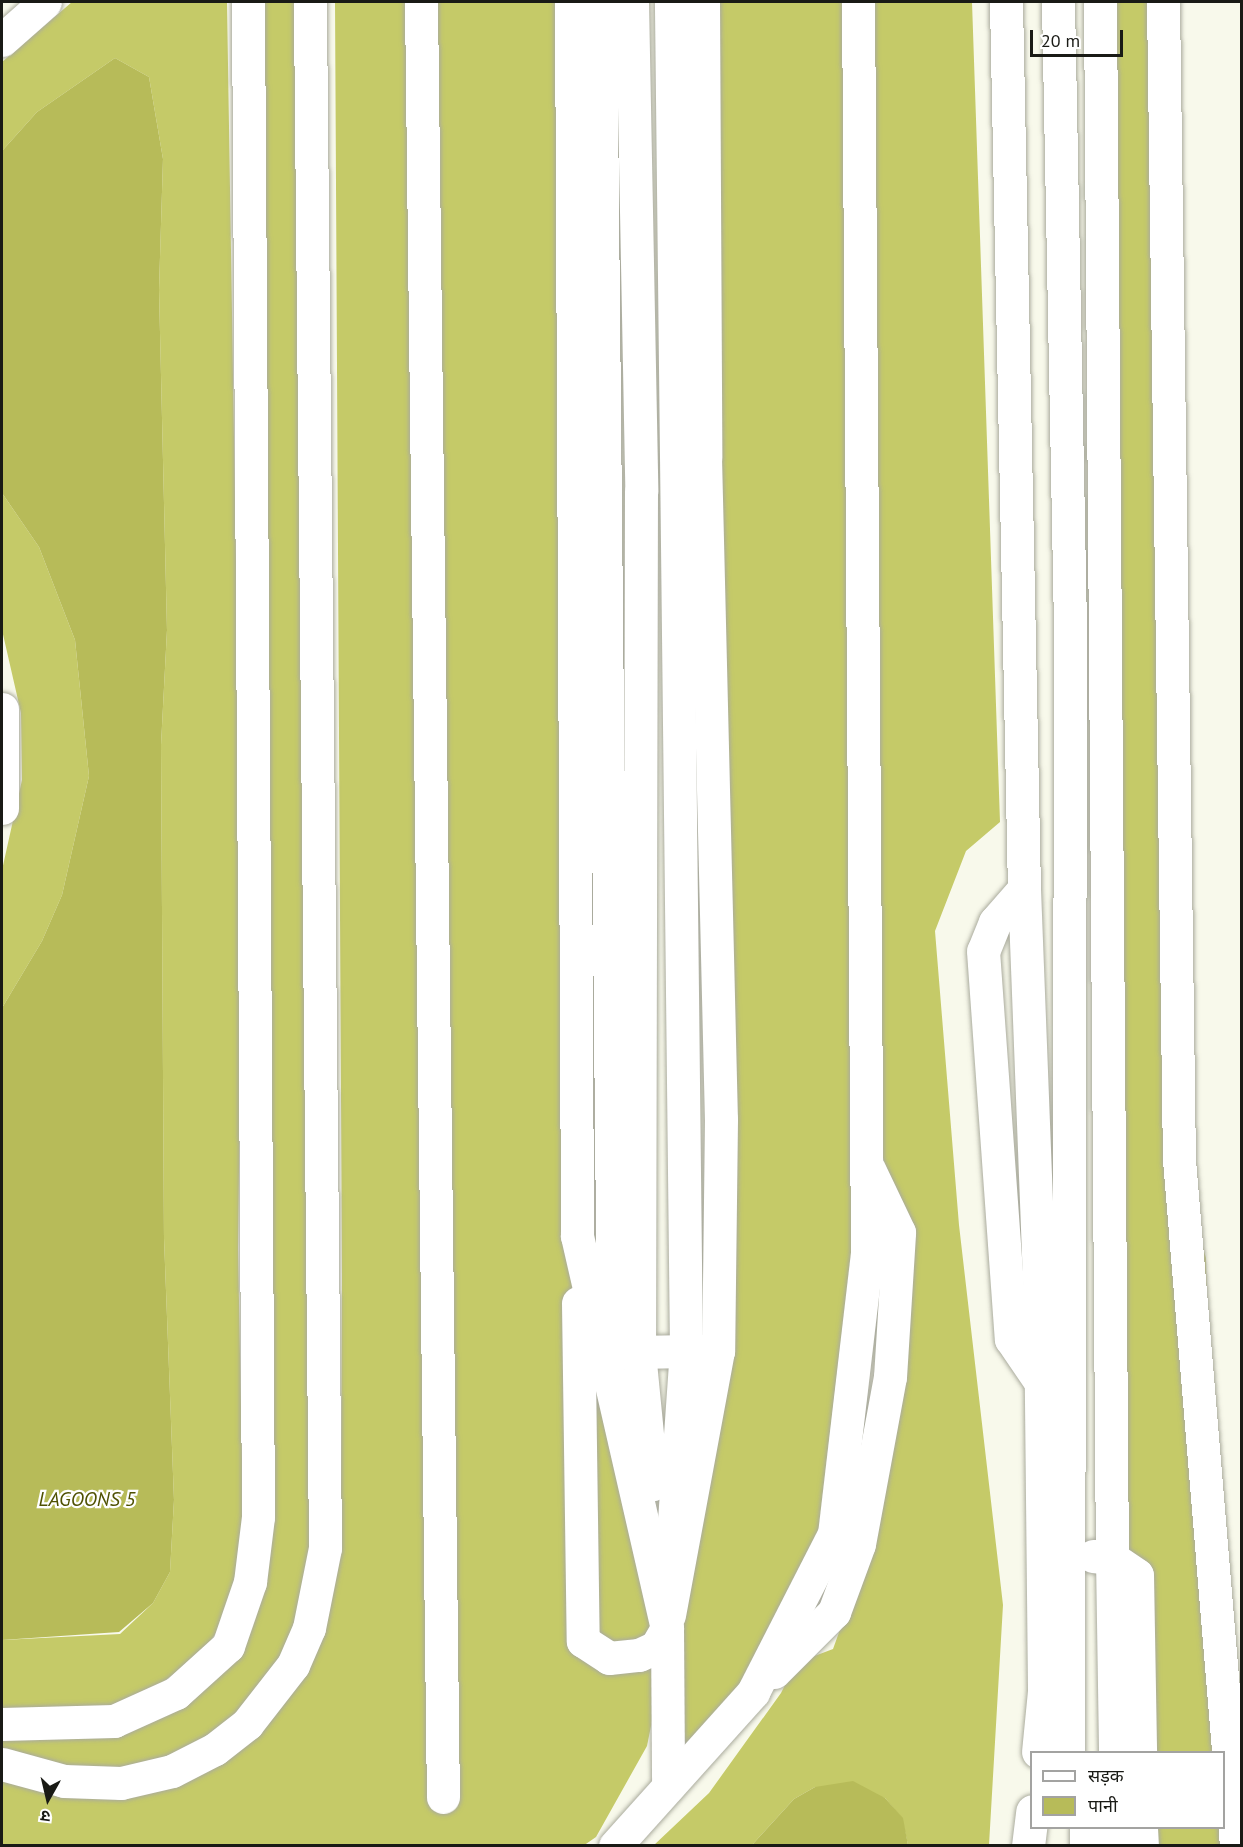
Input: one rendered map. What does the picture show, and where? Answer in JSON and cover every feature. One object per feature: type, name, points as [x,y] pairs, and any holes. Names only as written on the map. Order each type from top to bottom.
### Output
[{"type":"street","points":[[2,40],[45,2]]},
{"type":"street","points":[[2,1724],[114,1721],[176,1693],[228,1646],[250,1582],[258,1505],[248,2]]},
{"type":"street","points":[[2,1764],[64,1781],[122,1783],[172,1771],[215,1749],[260,1710],[293,1665],[309,1628],[325,1548],[310,432],[310,2]]},
{"type":"street","points":[[421,2],[443,1797]]},
{"type":"street","points":[[571,2],[577,1236],[583,1641],[609,1658],[639,1655],[656,1647],[667,1628],[718,1351],[721,1119],[705,457],[703,2]]},
{"type":"street","points":[[600,2],[626,1353],[667,1628]]},
{"type":"street","points":[[626,1353],[641,490],[632,2]]},
{"type":"street","points":[[668,1786],[667,1628],[686,1351],[671,2]]},
{"type":"street","points":[[615,1845],[753,1692],[834,1534],[867,1253],[864,1159],[858,2]]},
{"type":"street","points":[[1006,2],[1024,889],[1041,1383],[1044,1691],[1038,1751]]},
{"type":"street","points":[[1058,2],[1070,626],[1068,1751]]},
{"type":"street","points":[[1100,2],[1115,1751]]},
{"type":"street","points":[[1163,2],[1179,1160],[1236,1845]]},
{"type":"street","points":[[2,709],[2,808]]},
{"type":"street","points":[[1024,889],[995,922],[983,951],[1011,1339],[1041,1383]]},
{"type":"street","points":[[577,1236],[667,1628]]},
{"type":"street","points":[[626,1353],[718,1351]]},
{"type":"street","points":[[1084,1751],[1080,1562],[1086,1556],[1112,1558],[1137,1575],[1140,1751]]},
{"type":"street","points":[[1028,1845],[1030,1828]]},
{"type":"street","points":[[1068,1829],[1069,1845]]},
{"type":"street","points":[[1086,1829],[1086,1845]]},
{"type":"street","points":[[1116,1829],[1117,1845]]},
{"type":"street","points":[[1141,1829],[1142,1845]]},
{"type":"shaded area","points":[[72,2],[227,2],[242,936],[238,1249],[243,1512],[236,1605],[201,1654],[133,1704],[2,1713],[2,1640],[120,1634],[153,1603],[170,1572],[174,1500],[164,1238],[161,745],[167,630],[159,290],[163,159],[149,77],[115,58],[37,112],[2,151],[2,62]]},
{"type":"shaded area","points":[[263,2],[308,2],[321,1549],[306,1623],[244,1721],[142,1772],[2,1761],[2,1725],[156,1705],[245,1607]]},
{"type":"shaded area","points":[[335,2],[561,2],[576,1639],[667,1646],[647,1746],[596,1837],[583,1846],[2,1845],[2,1775],[194,1775],[269,1723],[308,1662],[331,1597],[341,1491],[342,1279]]},
{"type":"shaded area","points":[[709,2],[848,2],[861,1251],[832,1533],[770,1652],[670,1781],[670,1631],[721,1362]]},
{"type":"shaded area","points":[[871,2],[972,2],[1000,822],[966,851],[935,931],[959,1225],[1003,1605],[989,1845],[908,1845],[902,1818],[885,1798],[815,1787],[794,1799],[752,1845],[653,1846],[709,1793],[781,1693],[796,1663],[833,1649],[860,1574],[903,1232],[881,1150]]},
{"type":"shaded area","points":[[1103,2],[1159,2],[1176,1158],[1206,1258],[1212,1601],[1225,1751],[1144,1751],[1118,1560]]},
{"type":"shaded area","points":[[2,493],[39,547],[75,640],[89,776],[62,895],[42,941],[2,1008],[2,870],[22,780],[21,713],[2,630]]},
{"type":"shaded area","points":[[580,1273],[662,1626],[651,1642],[597,1645]]},
{"type":"shaded area","points":[[1225,1752],[1233,1845],[1144,1845],[1144,1829],[1225,1829]]},
{"type":"water","name":"LAGOONS 5","points":[[115,58],[149,77],[163,159],[159,290],[167,630],[161,745],[164,1238],[174,1500],[170,1572],[153,1603],[119,1632],[2,1640],[2,1008],[42,941],[62,895],[89,776],[75,640],[39,547],[2,493],[2,151],[37,112]]},
{"type":"water","points":[[853,1781],[885,1798],[903,1818],[908,1845],[752,1845],[794,1799],[815,1787]]}]
